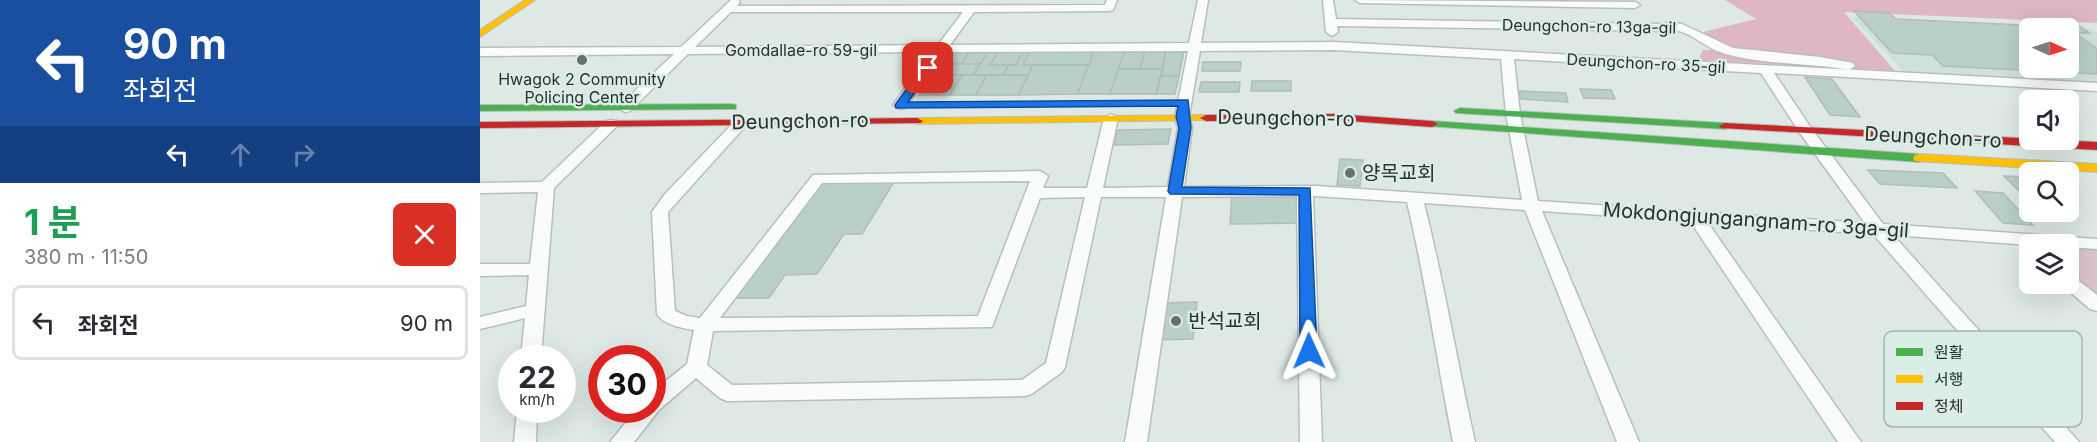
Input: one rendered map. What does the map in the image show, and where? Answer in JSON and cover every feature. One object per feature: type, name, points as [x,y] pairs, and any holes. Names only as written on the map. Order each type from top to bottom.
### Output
[{"type":"main road","points":[[480,34],[531,0]]},
{"type":"main road","name":"Deungchon-ro","points":[[1267,104],[1396,107]]},
{"type":"main road","name":"Deungchon-ro","points":[[480,108],[625,108],[743,114],[1111,118],[1184,106],[1335,117],[1805,130],[2097,146]]},
{"type":"main road","name":"Deungchon-ro","points":[[1443,110],[1515,122],[1822,152],[2097,168]]},
{"type":"main road","name":"Deungchon-ro","points":[[480,125],[611,124],[743,114]]},
{"type":"street","points":[[625,108],[737,0]]},
{"type":"street","points":[[831,9],[840,0]]},
{"type":"street","points":[[728,9],[1109,8],[1112,0]]},
{"type":"street","points":[[1136,442],[1185,128],[1184,106],[1203,0]]},
{"type":"street","points":[[1328,0],[1334,46]]},
{"type":"street","name":"Deungchon-ro 13ga-gil","points":[[1360,0],[1635,6]]},
{"type":"street","points":[[900,105],[971,8]]},
{"type":"street","name":"Deungchon-ro 13ga-gil","points":[[1331,22],[1666,28],[1681,26],[1731,52],[1826,60],[1874,75]]},
{"type":"street","name":"Deungchon-ro 35-gil","points":[[1194,47],[1334,46],[2097,87]]},
{"type":"street","name":"Gomdallae-ro 59-gil","points":[[480,52],[1194,47]]},
{"type":"street","points":[[1507,56],[1515,122],[1531,205],[1628,442]]},
{"type":"street","points":[[1765,69],[1805,130],[1877,228],[1969,331]]},
{"type":"street","points":[[666,392],[696,367],[705,325],[818,178],[1040,176],[985,322],[705,325],[683,322],[666,314],[660,212],[743,114]]},
{"type":"street","points":[[696,367],[727,393],[1026,388],[1055,367],[1111,118]]},
{"type":"street","points":[[532,345],[546,187],[611,124]]},
{"type":"street","points":[[480,188],[546,187]]},
{"type":"street","points":[[1305,191],[1311,442]]},
{"type":"street","name":"Mokdongjungangnam-ro 3ga-gil","points":[[1033,194],[1305,191],[1877,228],[2019,241]]},
{"type":"street","points":[[1414,198],[1432,275],[1464,442]]},
{"type":"street","points":[[1695,216],[1850,442]]},
{"type":"street","name":"Mokdongjungangnam-ro 3ga-gil","points":[[2079,243],[2097,244]]},
{"type":"street","points":[[480,270],[537,269]]},
{"type":"street","points":[[2079,289],[2097,305]]},
{"type":"street","points":[[480,322],[534,310]]},
{"type":"street","points":[[525,442],[526,423]]},
{"type":"street","points":[[621,442],[637,423]]},
{"type":"street","points":[[2055,427],[2068,442]]},
{"type":"shaded area","points":[[1725,0],[2097,0],[2097,23],[2079,22],[2079,18],[2019,20],[1844,12],[1895,71],[1698,60],[1703,50],[1720,50],[1703,32],[1756,19]]},
{"type":"shaded area","points":[[1852,17],[2019,25],[2019,78],[2079,78],[2079,28],[2092,29],[2097,32],[2097,85],[1906,74]]},
{"type":"shaded area","points":[[2079,247],[2097,249],[2097,296],[2079,281]]},
{"type":"building","points":[[1854,11],[1889,13],[1896,19],[2019,25],[2019,70],[1943,66],[1932,55],[1892,53]]},
{"type":"building","points":[[2079,26],[2089,33],[2079,33]]},
{"type":"building","points":[[2079,36],[2097,49],[2097,74],[2079,73]]},
{"type":"building","points":[[1145,51],[1140,69],[1118,69],[1124,52]]},
{"type":"building","points":[[1145,51],[1166,51],[1162,69],[1140,69]]},
{"type":"building","points":[[1166,51],[1184,51],[1179,76],[1161,76]]},
{"type":"building","points":[[950,52],[969,52],[961,64],[941,64]]},
{"type":"building","points":[[969,52],[988,52],[980,64],[961,64]]},
{"type":"building","points":[[988,52],[998,52],[990,65],[1009,65],[1003,75],[973,75]]},
{"type":"building","points":[[998,52],[1023,52],[1016,65],[990,65]]},
{"type":"building","points":[[1023,52],[1030,52],[1023,65],[1033,65],[1028,75],[1003,75],[1009,65],[1016,65]]},
{"type":"building","points":[[1030,52],[1094,52],[1089,65],[1023,65]]},
{"type":"building","points":[[1094,52],[1124,52],[1110,94],[1077,94]]},
{"type":"building","points":[[1203,62],[1241,62],[1240,71],[1202,71]]},
{"type":"building","points":[[941,64],[980,64],[973,75],[933,75]]},
{"type":"building","points":[[1033,65],[1089,65],[1077,94],[1018,95]]},
{"type":"building","points":[[1118,69],[1162,69],[1156,94],[1110,94]]},
{"type":"building","points":[[933,75],[962,75],[950,95],[919,95]]},
{"type":"building","points":[[962,75],[987,75],[976,95],[950,95]]},
{"type":"building","points":[[987,75],[1028,75],[1018,95],[976,95]]},
{"type":"building","points":[[1161,76],[1179,76],[1175,94],[1156,94]]},
{"type":"building","points":[[1805,77],[1832,79],[1860,117],[1830,115]]},
{"type":"building","points":[[1252,81],[1291,81],[1291,91],[1251,91]]},
{"type":"building","points":[[1201,82],[1240,82],[1239,92],[1199,92]]},
{"type":"building","points":[[1580,89],[1611,90],[1615,99],[1584,98]]},
{"type":"building","points":[[1519,91],[1566,93],[1568,102],[1521,99]]},
{"type":"building","points":[[1171,129],[1168,144],[1114,145],[1118,130]]},
{"type":"building","name":"양목교회","points":[[1340,159],[1363,160],[1360,186],[1337,185]]},
{"type":"building","points":[[1868,170],[1943,173],[1957,188],[1880,184]]},
{"type":"building","points":[[2004,176],[2019,177],[2019,191]]},
{"type":"building","points":[[822,182],[894,182],[862,234],[844,234],[817,274],[785,275],[769,298],[734,298]]},
{"type":"building","points":[[1975,191],[2003,193],[2019,210],[2019,222],[2030,222],[2033,225],[2003,223]]},
{"type":"building","points":[[1232,193],[1303,193],[1303,223],[1230,224]]},
{"type":"building","name":"반석교회","points":[[1197,302],[1193,339],[1154,340],[1159,303]]},
{"type":"traffic: fast","points":[[480,108],[732,107]]},
{"type":"traffic: fast","points":[[1460,111],[1725,126]]},
{"type":"traffic: fast","points":[[1432,124],[1919,158]]},
{"type":"traffic: slow","points":[[480,34],[531,0]]},
{"type":"traffic: slow","points":[[917,121],[1206,118]]},
{"type":"traffic: slow","points":[[1919,158],[2097,168]]},
{"type":"traffic: jam","points":[[1206,118],[1335,117],[1432,124]]},
{"type":"traffic: jam","points":[[480,125],[917,121]]},
{"type":"traffic: jam","points":[[1725,126],[2097,146]]},
{"type":"place","name":"Hwagok 2 Community Policing Center","points":[[582,60]]},
{"type":"place","name":"양목교회","points":[[1350,173]]},
{"type":"place","name":"반석교회","points":[[1176,321]]},
{"type":"route","points":[[928,68],[900,105],[1184,103],[1182,117],[1185,128],[1175,191],[1305,191],[1309,351]]}]
